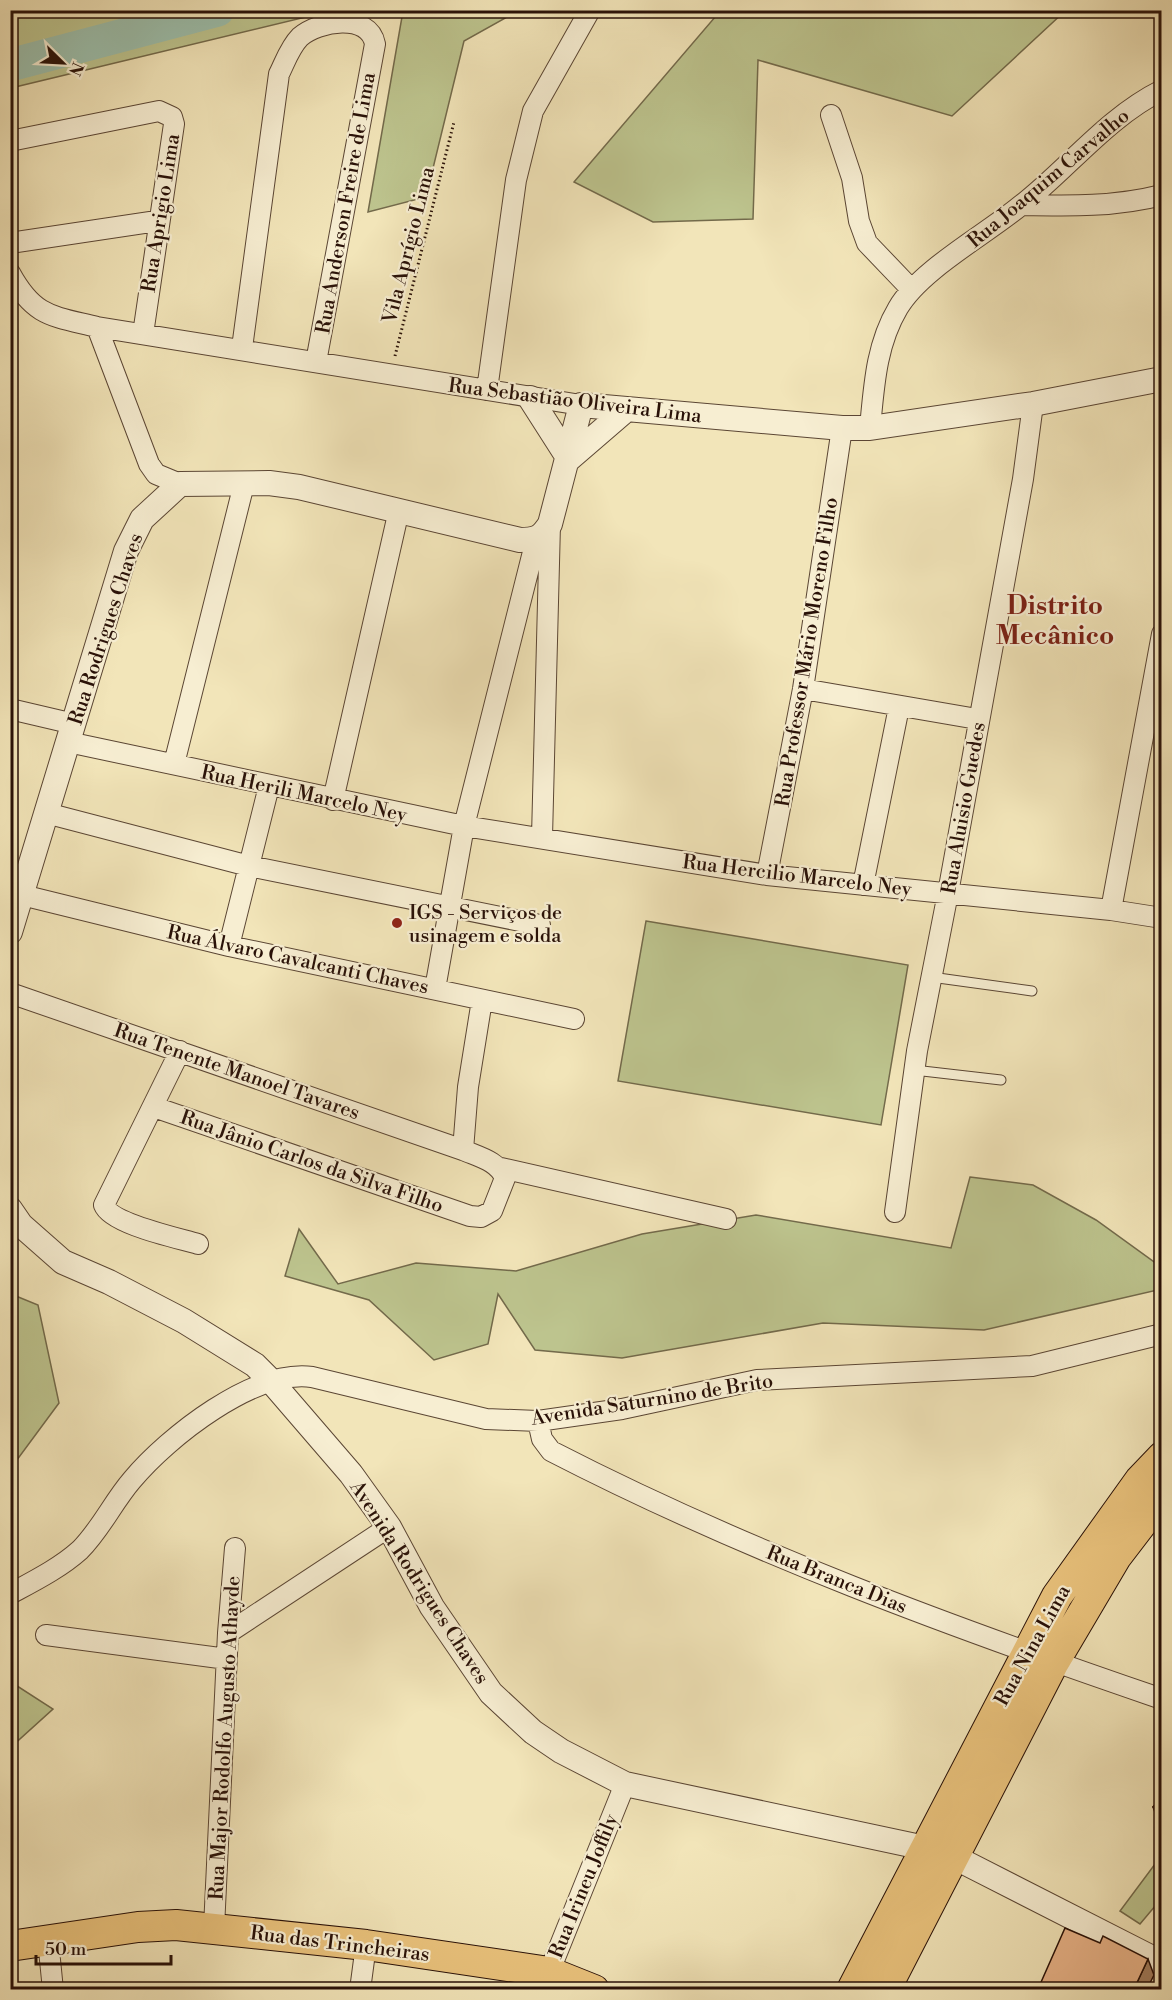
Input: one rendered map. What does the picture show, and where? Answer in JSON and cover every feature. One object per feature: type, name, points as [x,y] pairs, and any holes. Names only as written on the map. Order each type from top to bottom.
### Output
[{"type":"main road","name":"Rua Nina Lima","points":[[852,1989],[1026,1651],[1057,1596],[1140,1480],[1161,1457]]},
{"type":"main road","name":"Rua Nina Lima","points":[[885,1989],[1054,1662],[1116,1557],[1161,1497]]},
{"type":"main road","name":"Rua das Trincheiras","points":[[10,1946],[138,1927],[176,1925],[366,1945],[594,1989]]},
{"type":"street","points":[[488,390],[516,180],[533,111],[590,10]]},
{"type":"street","name":"Rua Anderson Freire de Lima","points":[[242,348],[279,74],[291,49],[300,38],[325,23],[367,28],[373,34],[375,44],[316,362]]},
{"type":"street","name":"Rua Joaquim Carvalho","points":[[870,428],[876,368],[886,333],[911,288],[1022,205],[1084,147],[1142,100],[1161,90]]},
{"type":"street","name":"Rua Aprigio Lima","points":[[10,141],[149,112],[167,113],[174,124],[157,221],[143,334]]},
{"type":"street","points":[[831,115],[852,178],[859,220],[867,243],[911,288]]},
{"type":"street","points":[[1022,205],[1090,207],[1128,204],[1161,195]]},
{"type":"street","points":[[10,243],[157,221]]},
{"type":"street","name":"Rua Sebastião Oliveira Lima","points":[[10,273],[20,292],[38,310],[97,327],[242,348],[391,376],[581,405],[842,428],[870,428],[1033,404],[1161,379]]},
{"type":"street","points":[[97,327],[149,464],[156,474],[180,484],[244,484],[299,488],[520,540],[543,532]]},
{"type":"street","points":[[530,398],[569,459]]},
{"type":"street","name":"Rua Aluisio Guedes","points":[[895,1212],[914,1070],[1023,479],[1033,404]]},
{"type":"street","points":[[435,989],[464,826],[543,532],[569,459],[581,405]]},
{"type":"street","points":[[569,459],[627,409]]},
{"type":"street","name":"Rua Professor Mário Moreno Filho","points":[[767,875],[803,689],[842,428]]},
{"type":"street","name":"Rua Rodrigues Chaves","points":[[12,924],[134,532],[152,507],[180,484]]},
{"type":"street","points":[[174,764],[244,484]]},
{"type":"street","points":[[333,800],[399,510]]},
{"type":"street","points":[[542,837],[543,532]]},
{"type":"street","points":[[1112,910],[1161,634]]},
{"type":"street","points":[[803,689],[978,719]]},
{"type":"street","points":[[862,885],[899,707]]},
{"type":"street","name":"Rua Herili Marcelo Ney","points":[[10,709],[71,733],[174,764],[333,800],[464,826],[542,837]]},
{"type":"street","points":[[229,946],[269,786]]},
{"type":"street","points":[[46,813],[249,866],[540,925]]},
{"type":"street","name":"Rua Hercilio Marcelo Ney","points":[[542,837],[767,875],[1112,910],[1161,918]]},
{"type":"street","name":"Rua Álvaro Cavalcanti Chaves","points":[[22,895],[229,946],[574,1019]]},
{"type":"street","name":"Rua Tenente Manoel Tavares","points":[[10,993],[463,1150],[501,1168]]},
{"type":"street","points":[[463,1150],[468,1086],[482,1000]]},
{"type":"street","points":[[180,1051],[104,1205],[106,1211],[119,1220],[198,1244]]},
{"type":"street","name":"Rua Jânio Carlos da Silva Filho","points":[[154,1107],[470,1216],[481,1217],[492,1211],[505,1178],[501,1168]]},
{"type":"street","points":[[501,1168],[726,1219]]},
{"type":"street","name":"Avenida Rodrigues Chaves","points":[[10,1209],[21,1225],[63,1262],[109,1282],[184,1321],[246,1359],[270,1380],[351,1474],[389,1527],[432,1607],[491,1693],[533,1732],[571,1757],[625,1784],[926,1848],[954,1857]]},
{"type":"street","name":"Avenida Saturnino de Brito","points":[[10,1594],[70,1558],[81,1548],[130,1482],[176,1436],[206,1415],[270,1380],[297,1375],[312,1377],[486,1419],[538,1421],[622,1408],[757,1380],[1032,1366],[1161,1334]]},
{"type":"street","name":"Rua Branca Dias","points":[[538,1421],[542,1439],[551,1451],[694,1520],[807,1569],[1054,1662],[1161,1699]]},
{"type":"street","points":[[228,1633],[389,1527]]},
{"type":"street","name":"Rua Major Rodolfo Augusto Athayde","points":[[214,1928],[228,1633],[235,1548]]},
{"type":"street","points":[[46,1635],[227,1659]]},
{"type":"street","name":"Rua Irineu Joffily","points":[[545,1981],[625,1784]]},
{"type":"street","points":[[954,1857],[1161,1963]]},
{"type":"street","points":[[48,1940],[53,1989]]},
{"type":"street","points":[[360,1989],[366,1945]]},
{"type":"lane","points":[[932,977],[1032,991]]},
{"type":"lane","points":[[914,1070],[1001,1080]]},
{"type":"path","name":"Vila Aprígio Lima","points":[[391,376],[454,122]]},
{"type":"green space","points":[[11,10],[331,10],[331,11],[11,88]]},
{"type":"green space","points":[[403,11],[518,11],[464,41],[426,197],[368,212]]},
{"type":"green space","points":[[713,11],[1065,11],[952,116],[758,60],[753,219],[653,222],[574,182],[716,16]]},
{"type":"green space","points":[[646,921],[908,965],[881,1125],[618,1081]]},
{"type":"green space","points":[[970,1177],[1033,1185],[1096,1220],[1161,1267],[1162,1289],[984,1330],[823,1323],[622,1358],[535,1350],[498,1294],[488,1344],[434,1360],[369,1300],[285,1276],[299,1229],[338,1284],[416,1263],[516,1271],[642,1234],[756,1215],[951,1248]]},
{"type":"green space","points":[[11,1294],[38,1305],[59,1403],[11,1468]]},
{"type":"green space","points":[[10,1641],[14,1684],[53,1709],[11,1747]]},
{"type":"green space","points":[[1161,1856],[1161,1899],[1140,1924],[1120,1911]]},
{"type":"building","points":[[1161,1798],[1161,1814],[1153,1807]]},
{"type":"building","points":[[1065,1928],[1100,1943],[1103,1936],[1148,1959],[1134,1989],[1038,1989]]},
{"type":"waterway","points":[[10,65],[218,10]]},
{"type":"place","name":"IGS - Serviços de usinagem e solda","points":[[397,923]]},
{"type":"district","name":"Distrito Mecânico","points":[[1055,620]]}]
